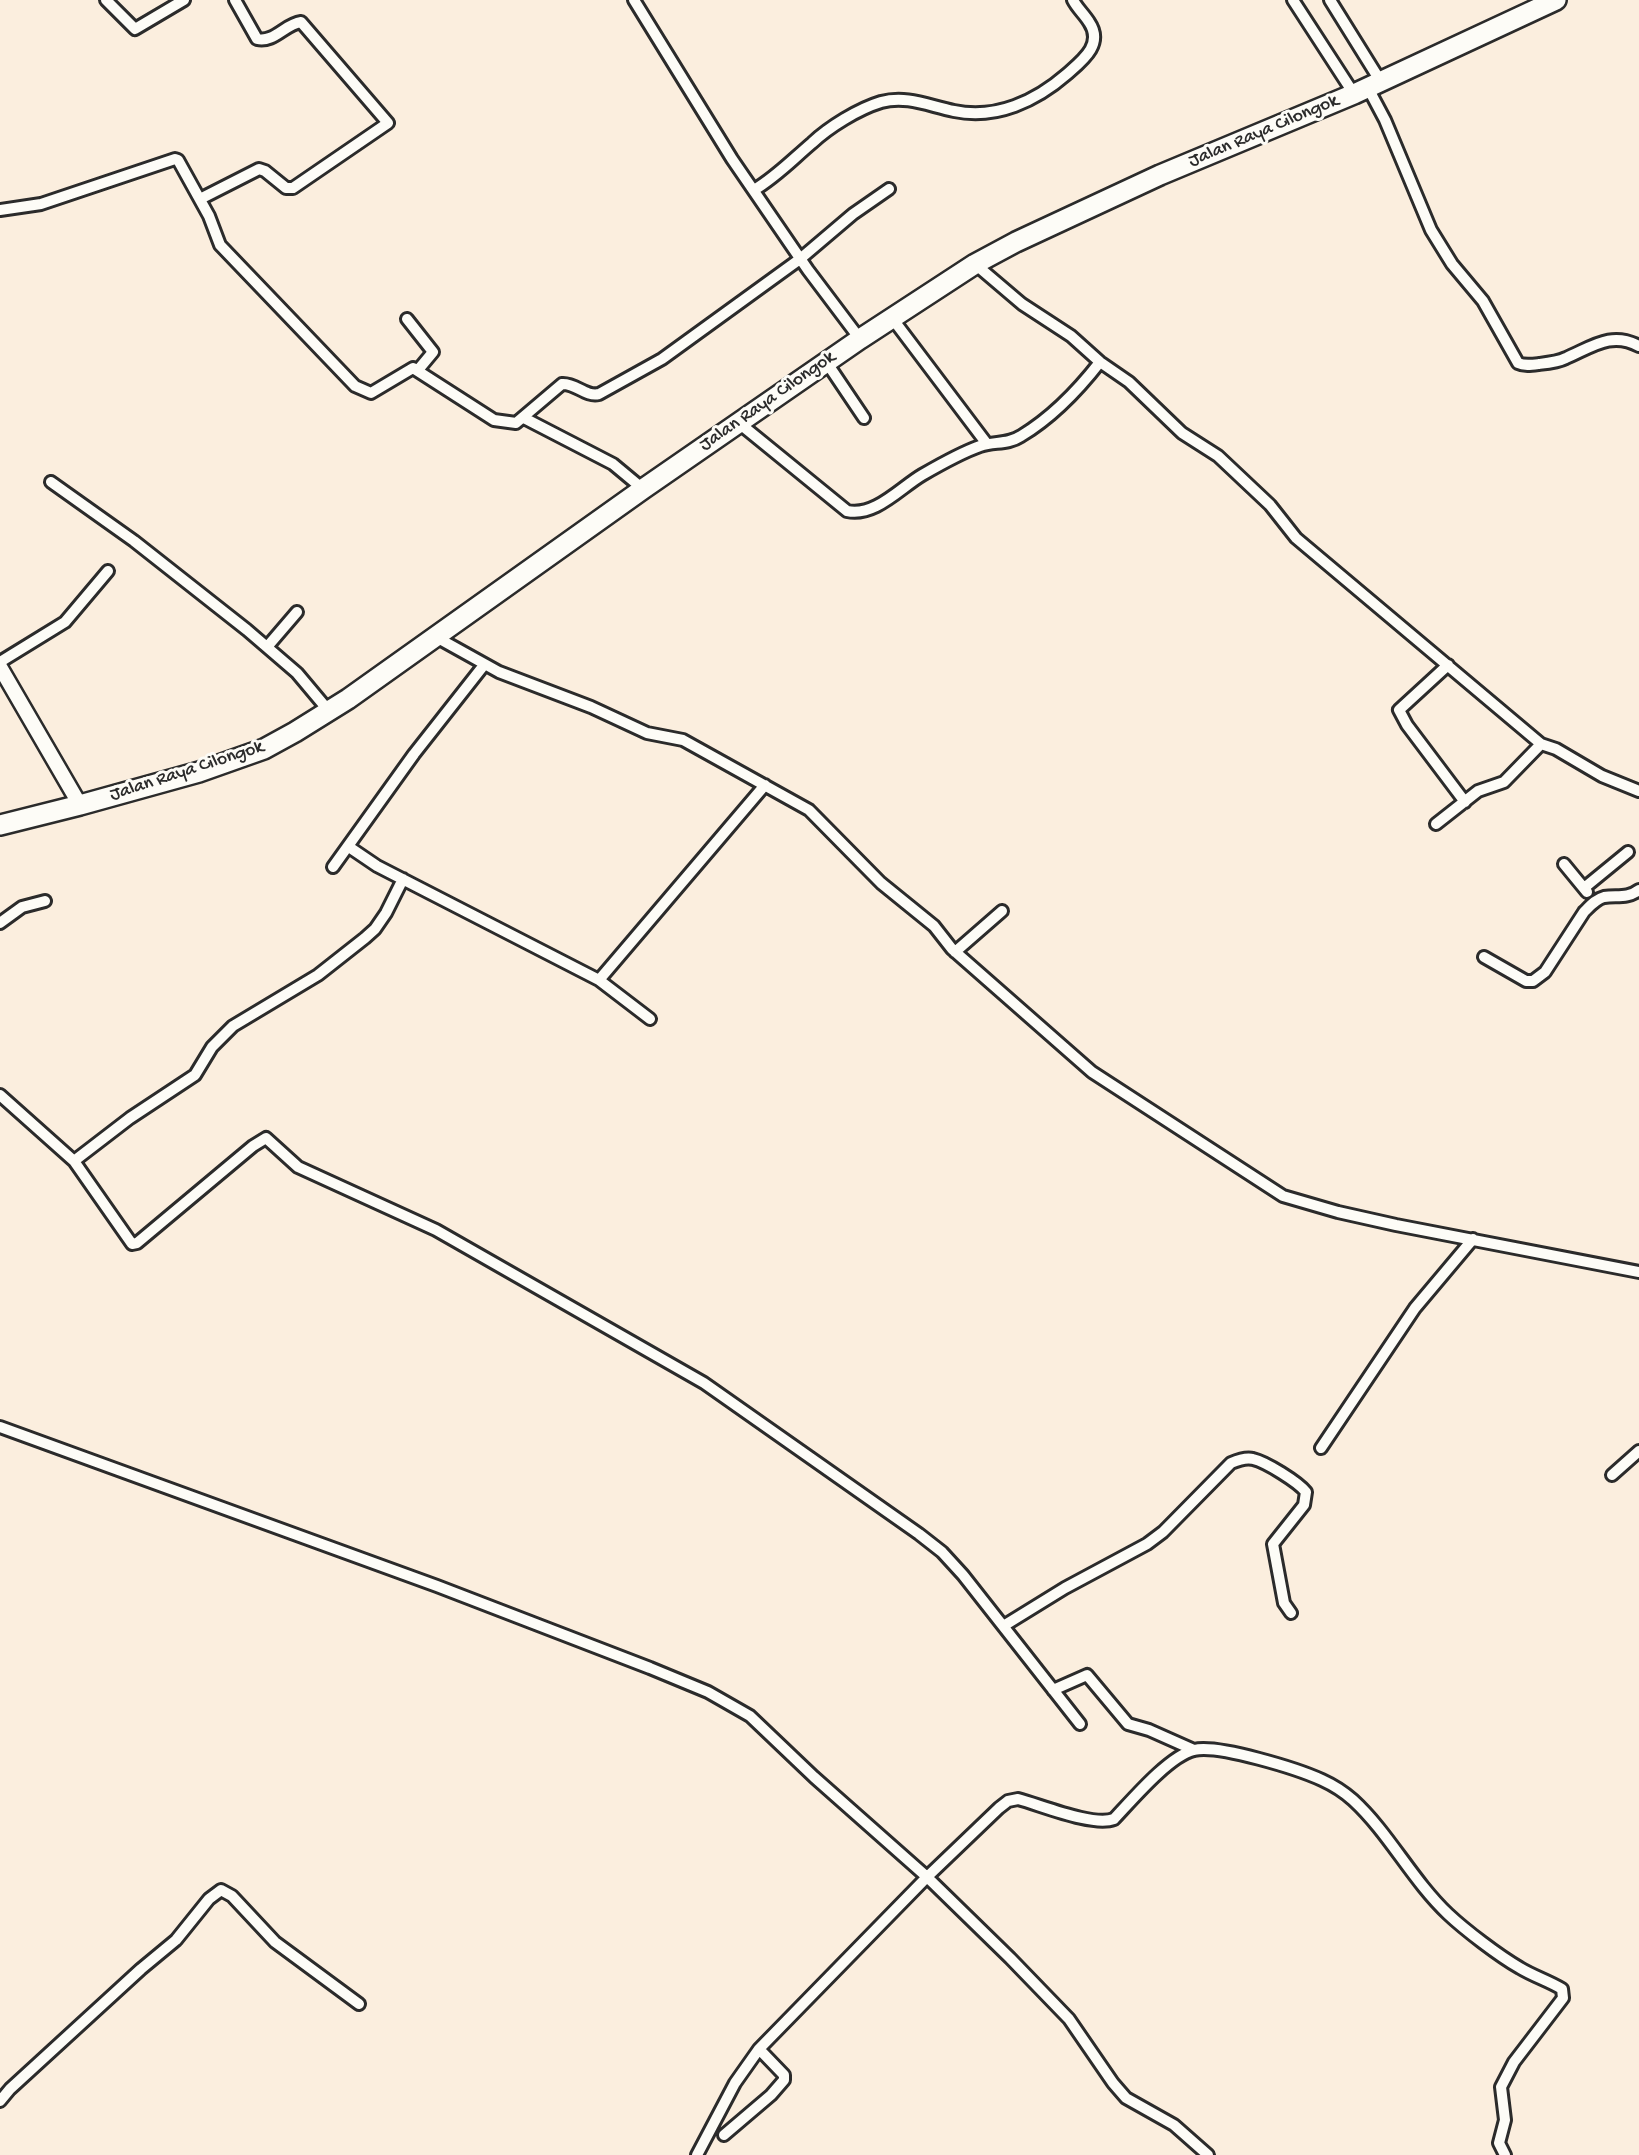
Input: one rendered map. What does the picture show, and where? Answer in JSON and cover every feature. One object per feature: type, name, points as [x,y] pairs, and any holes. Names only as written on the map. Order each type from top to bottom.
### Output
[{"type":"highway","name":"Jalan Raya Cilongok","points":[[0,825],[173,780],[243,757],[295,732],[348,699],[643,489],[860,339],[975,264],[1160,175],[1368,88],[1556,0]]},
{"type":"street","points":[[106,0],[135,29],[184,0]]},
{"type":"street","points":[[200,200],[259,169],[286,188],[293,188],[388,123],[301,22],[295,22],[269,39],[257,39],[235,0]]},
{"type":"street","points":[[634,0],[754,190],[800,259],[860,339]]},
{"type":"street","points":[[754,190],[777,175],[813,141],[878,103],[894,99],[915,100],[957,112],[1002,112],[1042,92],[1086,58],[1092,49],[1095,37],[1093,30],[1073,0]]},
{"type":"street","points":[[1293,0],[1368,88]]},
{"type":"street","points":[[1330,0],[1368,88],[1391,133],[1431,230],[1452,264],[1483,301],[1518,363],[1536,365],[1564,359],[1605,340],[1618,338],[1639,346]]},
{"type":"street","points":[[0,209],[41,204],[175,159],[181,163],[209,216],[220,245],[355,386],[371,393],[409,369],[418,370],[494,419],[516,422],[562,384],[568,384],[589,395],[599,394],[662,359],[800,259],[853,214],[889,189]]},
{"type":"street","points":[[975,264],[1022,304],[1071,336],[1100,362],[1129,382],[1182,433],[1218,456],[1270,505],[1296,538],[1541,744],[1556,749],[1602,776],[1639,791]]},
{"type":"street","points":[[892,318],[987,444]]},
{"type":"street","points":[[407,319],[433,352],[418,370]]},
{"type":"street","points":[[739,424],[847,511],[857,513],[876,506],[946,462],[987,444],[1003,444],[1020,437],[1075,391],[1100,362]]},
{"type":"street","points":[[827,363],[864,418]]},
{"type":"street","points":[[524,418],[613,464],[643,489]]},
{"type":"street","points":[[51,482],[134,541],[267,647],[297,673],[328,710]]},
{"type":"street","points":[[80,805],[0,664],[65,622],[108,571]]},
{"type":"street","points":[[267,647],[297,612]]},
{"type":"street","points":[[436,637],[484,665],[591,707],[647,733],[682,740],[809,810],[881,883],[934,926],[955,952],[1092,1072],[1283,1196],[1338,1212],[1639,1272]]},
{"type":"street","points":[[332,867],[414,754],[484,665]]},
{"type":"street","points":[[1448,666],[1399,710],[1407,725],[1465,802]]},
{"type":"street","points":[[1436,824],[1481,789],[1504,782],[1541,744]]},
{"type":"street","points":[[599,980],[765,785]]},
{"type":"street","points":[[349,847],[403,879],[599,980],[650,1019]]},
{"type":"street","points":[[1584,888],[1628,852]]},
{"type":"street","points":[[1564,864],[1595,902]]},
{"type":"street","points":[[74,1161],[130,1118],[195,1075],[212,1047],[233,1026],[318,975],[365,938],[386,913],[403,879]]},
{"type":"street","points":[[1485,957],[1526,981],[1533,981],[1545,972],[1584,912],[1595,902],[1605,897],[1632,895],[1639,890]]},
{"type":"street","points":[[0,923],[22,907],[45,901]]},
{"type":"street","points":[[955,952],[1002,911]]},
{"type":"street","points":[[0,1095],[74,1161],[132,1244],[137,1243],[266,1138],[298,1167],[436,1230],[704,1383],[934,1546],[963,1575],[1005,1625],[1080,1724]]},
{"type":"street","points":[[1321,1448],[1415,1308],[1473,1239]]},
{"type":"street","points":[[0,1427],[411,1577],[708,1692],[750,1716],[927,1877],[1069,2019],[1126,2098],[1174,2125],[1208,2155]]},
{"type":"street","points":[[1612,1475],[1639,1451]]},
{"type":"street","points":[[1005,1625],[1054,1594],[1147,1544],[1163,1532],[1231,1463],[1240,1459],[1254,1459],[1300,1485],[1306,1492],[1304,1505],[1273,1544],[1284,1603],[1291,1613]]},
{"type":"street","points":[[1054,1690],[1087,1675],[1128,1724],[1194,1750],[1210,1750],[1261,1759],[1321,1779],[1340,1790],[1376,1825],[1449,1915],[1519,1967],[1562,1989],[1563,1998],[1514,2062],[1501,2087],[1505,2120],[1499,2143],[1505,2155]]},
{"type":"street","points":[[697,2155],[735,2083],[759,2049],[927,1877],[1008,1801],[1018,1799],[1108,1822],[1150,1781],[1183,1755],[1194,1750]]},
{"type":"street","points":[[0,2101],[141,1969],[163,1953],[209,1899],[221,1889],[233,1896],[275,1942],[359,2004]]},
{"type":"street","points":[[724,2136],[784,2080],[784,2075],[759,2049]]}]
